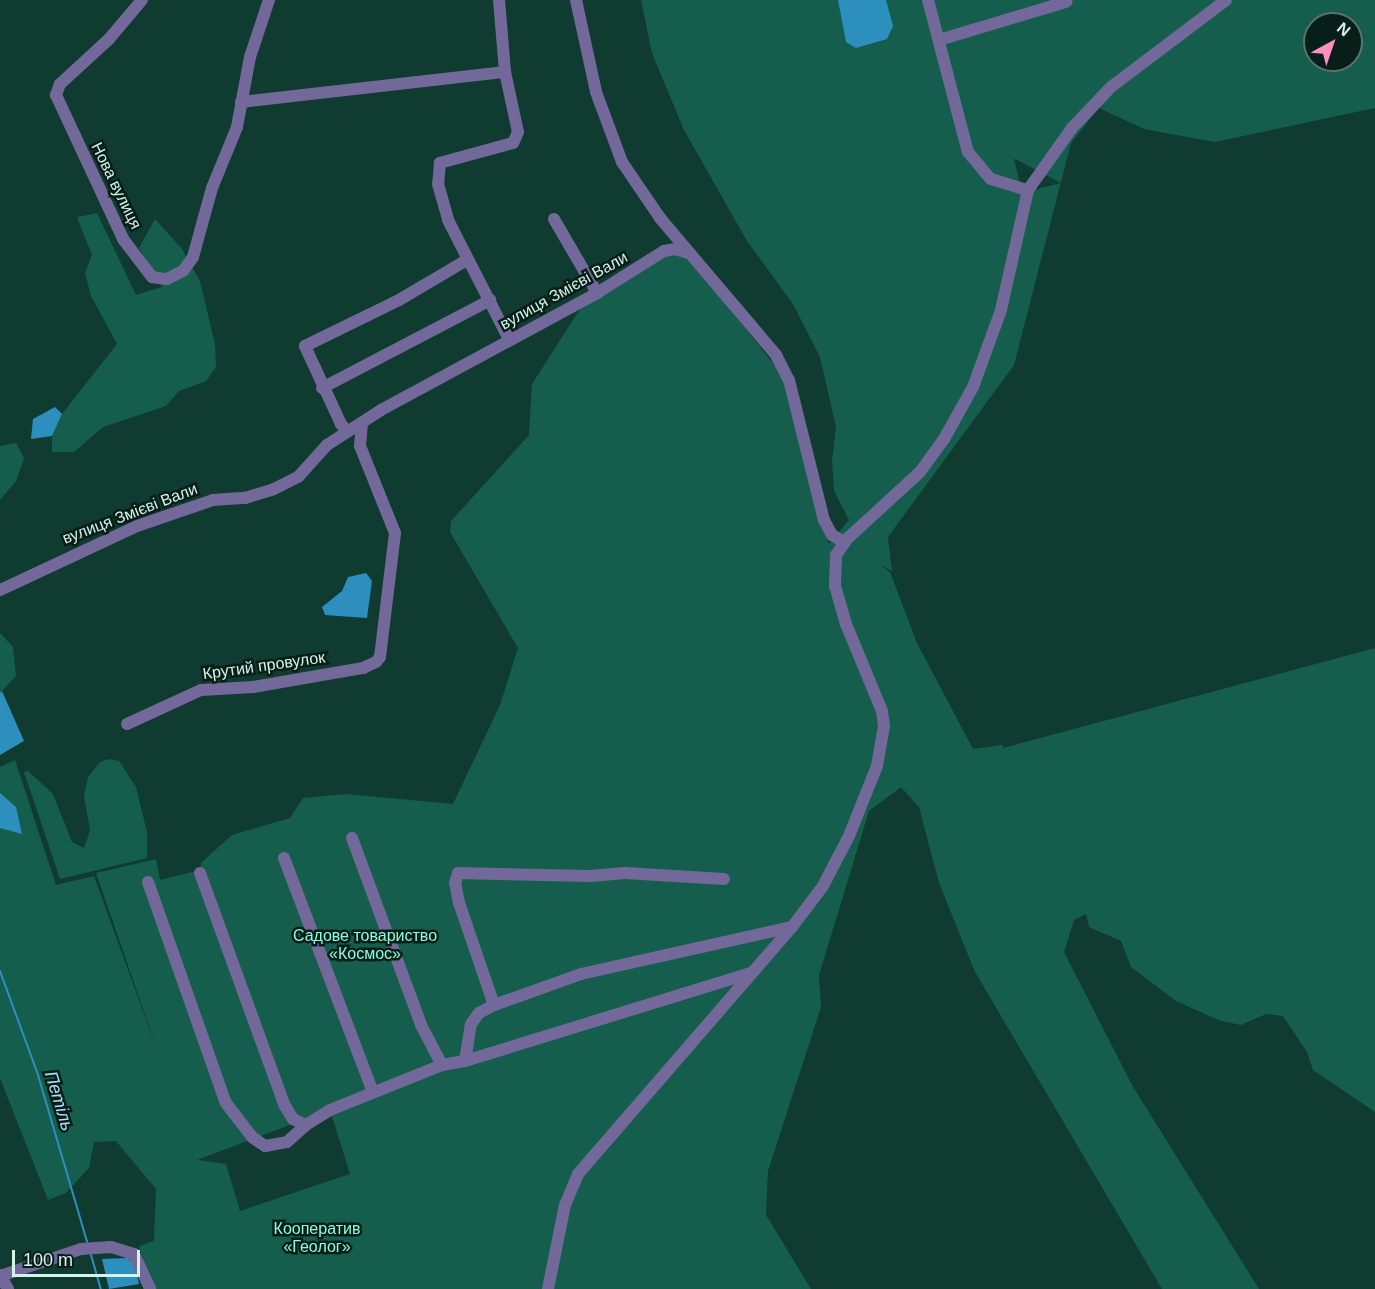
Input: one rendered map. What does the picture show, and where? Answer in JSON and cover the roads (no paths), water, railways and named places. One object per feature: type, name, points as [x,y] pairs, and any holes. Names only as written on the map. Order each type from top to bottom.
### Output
[{"type":"street","name":"Нова вулиця","points":[[142,0],[109,39],[60,84],[56,95],[104,205],[123,239],[152,277],[167,279],[183,271],[193,257],[212,188],[237,127],[241,102],[269,0]]},
{"type":"street","points":[[498,0],[505,72],[518,132],[513,143],[440,163],[438,184],[448,220],[509,339]]},
{"type":"street","points":[[576,0],[596,92],[622,162],[689,253],[776,356],[789,380],[824,520],[832,535],[844,542]]},
{"type":"street","points":[[928,0],[968,152],[991,179],[1028,190]]},
{"type":"street","points":[[548,1289],[565,1205],[578,1174],[792,927],[838,861],[877,766],[883,741],[882,711],[846,624],[835,586],[833,568],[844,542],[920,472],[944,439],[972,387],[1001,310],[1028,190],[1072,129],[1111,87],[1226,0]]},
{"type":"street","points":[[939,40],[1066,2]]},
{"type":"street","points":[[241,102],[505,72]]},
{"type":"street","points":[[554,219],[597,293]]},
{"type":"street","name":"вулиця Змієві Вали","points":[[0,590],[137,526],[213,500],[245,498],[274,489],[299,476],[327,445],[347,431],[509,339],[597,293],[664,251],[675,249],[689,253]]},
{"type":"street","points":[[347,431],[322,388],[305,346],[399,300],[467,260]]},
{"type":"street","points":[[322,388],[490,300]]},
{"type":"street","name":"Крутий провулок","points":[[127,724],[201,690],[253,687],[376,662],[395,533],[360,446],[362,424]]},
{"type":"street","points":[[351,838],[417,1016],[442,1065]]},
{"type":"street","points":[[284,858],[373,1092]]},
{"type":"street","points":[[200,873],[285,1106],[293,1119],[306,1125]]},
{"type":"street","points":[[494,1005],[459,903],[458,873],[590,876],[625,873],[723,879]]},
{"type":"street","points":[[148,882],[226,1103],[252,1137],[265,1146],[287,1142],[306,1125],[373,1092],[442,1065],[465,1061],[752,972]]},
{"type":"street","points":[[465,1061],[471,1024],[479,1013],[494,1005],[581,974],[792,927]]},
{"type":"street","points":[[8,1289],[0,1275],[81,1249],[111,1247],[134,1254],[150,1289]]},
{"type":"water","points":[[838,0],[886,0],[893,26],[887,39],[856,48],[846,42]]},
{"type":"water","points":[[55,407],[62,414],[52,436],[31,439],[33,419]]},
{"type":"water","points":[[366,573],[372,581],[367,618],[325,615],[322,607],[342,591],[348,577]]},
{"type":"water","points":[[2,691],[24,741],[0,755],[0,693]]},
{"type":"water","points":[[0,793],[16,807],[22,834],[0,828]]},
{"type":"water","points":[[128,1258],[135,1266],[139,1284],[109,1289],[102,1259]]},
{"type":"waterway","name":"Петіль","points":[[0,971],[38,1075],[87,1242]]},
{"type":"waterway","name":"Петіль","points":[[91,1255],[101,1289]]},
{"type":"park label","name":"Садове товариство «Космос»","points":[[365,945]]},
{"type":"park label","name":"Кооператив «Геолог»","points":[[317,1238]]}]
